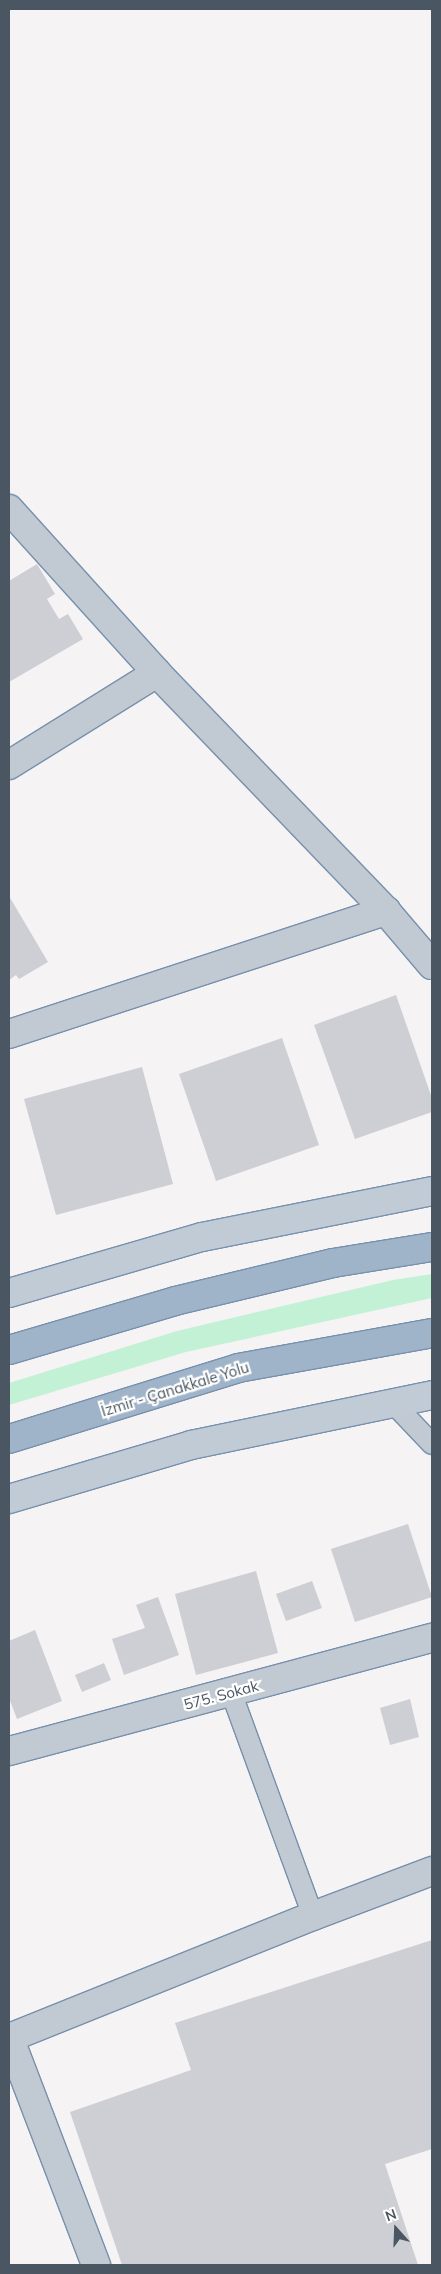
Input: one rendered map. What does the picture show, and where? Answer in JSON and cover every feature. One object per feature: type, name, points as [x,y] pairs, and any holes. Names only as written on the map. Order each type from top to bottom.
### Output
[{"type":"highway","points":[[9,1350],[175,1301],[333,1263],[432,1247]]},
{"type":"highway","name":"İzmir - Çanakkale Yolu","points":[[9,1439],[238,1368],[432,1333]]},
{"type":"main road","points":[[9,1293],[202,1237],[432,1191]]},
{"type":"main road","points":[[9,1499],[191,1445],[432,1395]]},
{"type":"street","points":[[9,510],[157,673],[386,911],[432,965]]},
{"type":"street","points":[[9,765],[157,673]]},
{"type":"street","points":[[9,1034],[386,911]]},
{"type":"street","name":"575. Sokak","points":[[9,1751],[432,1638]]},
{"type":"street","points":[[96,2265],[17,2086],[9,2037],[313,1916],[432,1871]]},
{"type":"lane","points":[[394,1404],[432,1444]]},
{"type":"lane","points":[[231,1692],[313,1916]]},
{"type":"green space","points":[[432,1274],[432,1298],[186,1352],[9,1405],[9,1383],[177,1331],[393,1280]]},
{"type":"building","points":[[37,564],[55,594],[47,599],[59,619],[68,614],[83,639],[9,682],[9,581]]},
{"type":"building","points":[[9,896],[48,962],[19,979],[16,975],[9,980]]},
{"type":"building","points":[[396,995],[432,1098],[432,1112],[355,1139],[314,1025]]},
{"type":"building","points":[[282,1038],[319,1145],[216,1181],[179,1074]]},
{"type":"building","points":[[142,1067],[173,1184],[56,1215],[24,1099]]},
{"type":"building","points":[[408,1524],[432,1597],[355,1622],[331,1549]]},
{"type":"building","points":[[256,1571],[278,1653],[196,1675],[175,1594]]},
{"type":"building","points":[[312,1581],[322,1608],[286,1621],[276,1594]]},
{"type":"building","points":[[158,1597],[179,1655],[124,1675],[112,1639],[145,1628],[136,1605]]},
{"type":"building","points":[[35,1630],[62,1701],[17,1719],[9,1698],[9,1641]]},
{"type":"building","points":[[104,1663],[111,1680],[82,1692],[75,1675]]},
{"type":"building","points":[[410,1699],[419,1737],[390,1745],[380,1708]]},
{"type":"building","points":[[432,1940],[432,2149],[385,2164],[418,2265],[122,2265],[70,2112],[191,2070],[175,2023]]}]
